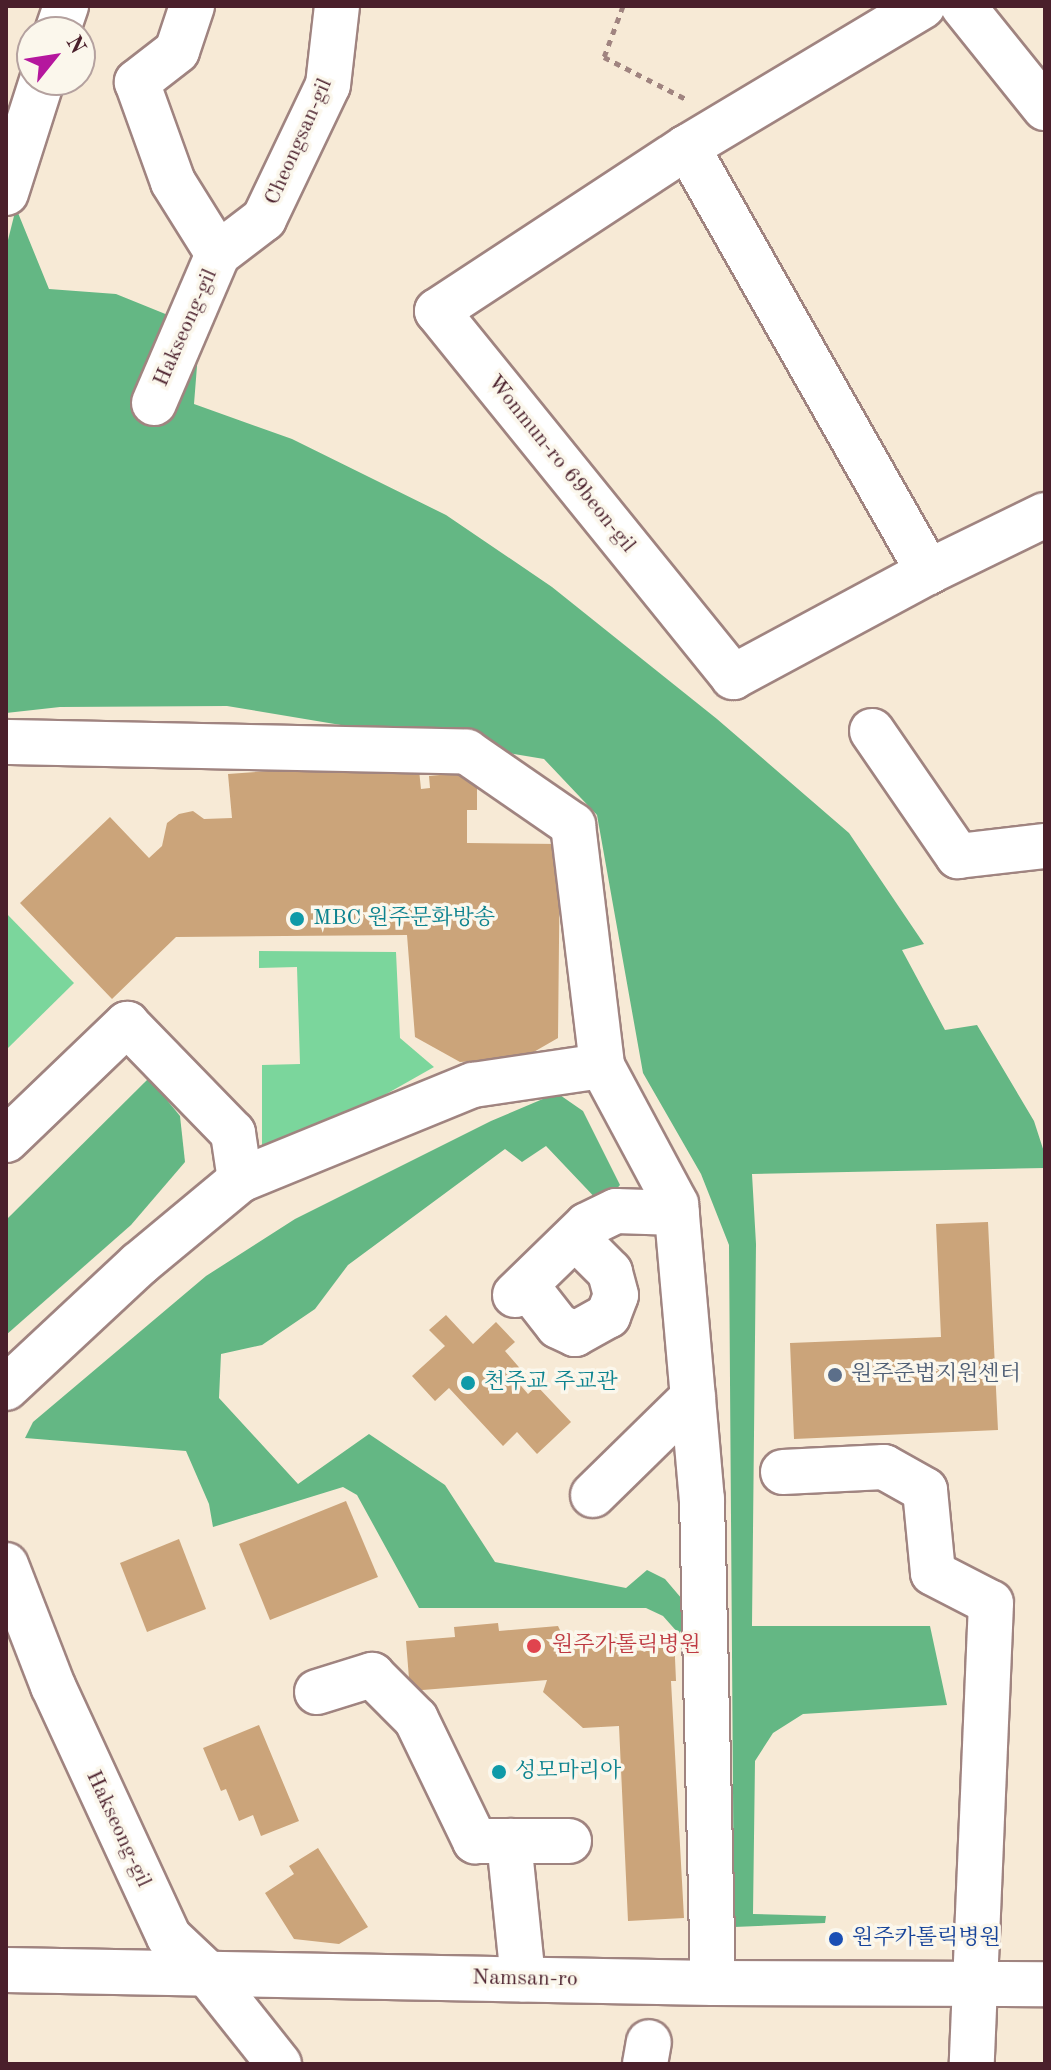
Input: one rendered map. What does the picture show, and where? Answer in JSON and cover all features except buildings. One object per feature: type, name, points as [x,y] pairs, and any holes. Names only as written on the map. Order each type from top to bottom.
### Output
[{"type":"street","name":"Hakseong-gil","points":[[154,403],[218,254],[173,182],[137,82],[177,51],[192,6]]},
{"type":"street","name":"Cheongsan-gil","points":[[218,254],[264,219],[328,85],[337,6]]},
{"type":"street","name":"Wonmun-ro 69beon-gil","points":[[923,6],[687,147],[437,311],[733,677],[928,572],[1045,515]]},
{"type":"street","points":[[963,6],[1045,108]]},
{"type":"street","points":[[6,193],[17,117],[31,96]]},
{"type":"street","points":[[687,147],[928,572]]},
{"type":"street","points":[[872,731],[958,856],[1045,846]]},
{"type":"street","points":[[6,742],[467,752],[573,825],[602,1066],[665,1177],[677,1213],[702,1499],[713,1983]]},
{"type":"street","points":[[6,1140],[127,1024],[233,1133],[240,1180]]},
{"type":"street","points":[[6,1388],[139,1264],[240,1180],[473,1085],[602,1066]]},
{"type":"street","points":[[575,1237],[610,1272],[616,1295],[608,1316],[575,1334],[558,1326],[520,1290],[587,1225],[616,1211],[677,1213]]},
{"type":"street","points":[[593,1495],[693,1397]]},
{"type":"street","points":[[783,1472],[884,1467],[925,1490],[933,1573],[991,1603],[972,2064]]},
{"type":"street","name":"Hakseong-gil","points":[[6,1565],[53,1686],[169,1937],[205,1971],[279,2064]]},
{"type":"street","points":[[317,1692],[372,1675],[416,1719],[475,1841],[569,1841]]},
{"type":"street","points":[[509,1841],[523,1979]]},
{"type":"street","name":"Namsan-ro","points":[[6,1970],[205,1971],[713,1983],[1045,1984]]},
{"type":"path","points":[[623,6],[604,57],[730,122]]},
{"type":"green space","points":[[16,208],[49,289],[116,294],[200,328],[194,404],[292,439],[446,515],[552,587],[717,719],[849,833],[924,944],[902,950],[945,1030],[977,1025],[1034,1121],[1045,1155],[1045,1168],[752,1174],[756,1244],[752,1626],[930,1626],[947,1705],[803,1714],[773,1733],[755,1761],[753,1914],[826,1916],[825,1923],[734,1927],[729,1245],[701,1174],[643,1073],[597,815],[544,759],[227,706],[60,707],[6,713],[6,248]]},
{"type":"green space","points":[[6,913],[74,983],[6,1050]]},
{"type":"green space","points":[[259,951],[396,952],[400,1038],[434,1067],[282,1153],[262,1152],[262,1065],[300,1064],[297,967],[259,968]]},
{"type":"green space","points":[[149,1078],[180,1116],[185,1162],[131,1225],[6,1335],[6,1220]]},
{"type":"green space","points":[[557,1093],[583,1111],[620,1185],[602,1205],[546,1146],[522,1162],[505,1149],[348,1265],[315,1309],[262,1345],[221,1354],[219,1398],[298,1484],[369,1434],[445,1485],[495,1562],[626,1588],[647,1570],[665,1579],[682,1599],[688,1620],[679,1634],[663,1616],[646,1608],[419,1608],[357,1495],[343,1487],[213,1527],[209,1504],[186,1451],[25,1438],[33,1422],[206,1276],[295,1219],[491,1121]]},
{"type":"place","name":"MBC 원주문화방송","points":[[297,919]]},
{"type":"place","name":"원주준법지원센터","points":[[835,1375]]},
{"type":"place","name":"천주교 주교관","points":[[468,1383]]},
{"type":"place","name":"원주가톨릭병원","points":[[534,1646]]},
{"type":"place","name":"성모마리아","points":[[499,1772]]},
{"type":"place","name":"원주카톨릭병원","points":[[836,1939]]}]
